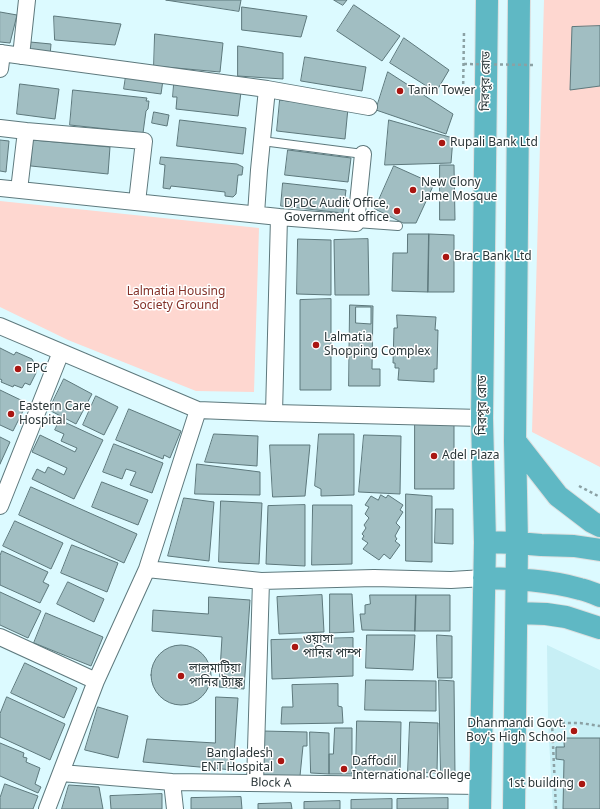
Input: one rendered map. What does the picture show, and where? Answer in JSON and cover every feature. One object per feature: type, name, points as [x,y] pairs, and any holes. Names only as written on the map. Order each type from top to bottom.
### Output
[{"type":"highway","name":"মিরপুর রোড","points":[[480,809],[485,542],[482,418],[487,0]]},
{"type":"highway","points":[[514,809],[517,543],[514,441],[519,0]]},
{"type":"highway","points":[[514,441],[558,496],[592,522],[600,526]]},
{"type":"highway","points":[[485,542],[574,546],[600,550]]},
{"type":"highway","points":[[484,578],[544,582],[580,589],[600,596]]},
{"type":"highway","points":[[517,613],[560,616],[600,628]]},
{"type":"street","points":[[21,56],[27,0]]},
{"type":"street","points":[[1,58],[21,56],[268,89],[369,106]]},
{"type":"street","points":[[256,214],[268,89]]},
{"type":"street","points":[[0,128],[144,141],[137,202]]},
{"type":"street","points":[[19,190],[26,131]]},
{"type":"street","points":[[0,188],[279,217],[356,223],[363,154]]},
{"type":"street","points":[[274,413],[279,217]]},
{"type":"street","points":[[0,326],[198,410],[482,418]]},
{"type":"street","points":[[0,506],[61,352]]},
{"type":"street","points":[[47,809],[96,681],[147,569],[198,410]]},
{"type":"street","points":[[147,569],[261,581],[374,578],[451,580],[484,578]]},
{"type":"street","points":[[255,783],[261,581]]},
{"type":"street","points":[[0,637],[96,681]]},
{"type":"street","name":"Block A","points":[[61,773],[172,782],[481,786]]},
{"type":"street","points":[[172,782],[175,809]]},
{"type":"lane","points":[[262,141],[363,154]]},
{"type":"lane","points":[[356,223],[398,226]]},
{"type":"path","points":[[463,96],[464,32]]},
{"type":"path","points":[[464,64],[535,65]]},
{"type":"path","points":[[556,809],[552,723],[580,723],[600,726]]},
{"type":"shaded area","name":"Dhanmandi Govt. Boy's High School","points":[[547,645],[600,670],[600,738],[564,738],[564,747],[556,747],[556,759],[564,760],[563,809],[553,809],[548,723]]},
{"type":"green space","points":[[544,0],[600,0],[600,467],[532,432]]},
{"type":"green space","name":"Lalmatia Housing Society Ground","points":[[0,201],[259,228],[254,392],[196,391],[68,340],[0,307]]},
{"type":"building","points":[[166,0],[241,0],[239,11]]},
{"type":"building","points":[[334,0],[347,0],[343,5]]},
{"type":"building","points":[[354,5],[400,36],[382,61],[337,31]]},
{"type":"building","points":[[242,7],[307,16],[301,37],[242,30]]},
{"type":"building","points":[[0,12],[17,15],[10,43],[0,42]]},
{"type":"building","points":[[54,16],[121,24],[115,45],[55,40]]},
{"type":"building","points":[[600,26],[600,86],[570,90],[572,27]]},
{"type":"building","points":[[155,34],[223,43],[220,72],[154,66]]},
{"type":"building","points":[[404,38],[449,70],[436,92],[390,63]]},
{"type":"building","points":[[30,42],[51,44],[50,56],[28,54]]},
{"type":"building","points":[[238,46],[283,53],[283,79],[238,76]]},
{"type":"building","points":[[305,57],[366,67],[362,91],[301,81]]},
{"type":"building","name":"Tanin Tower","points":[[388,72],[453,114],[446,134],[376,110]]},
{"type":"building","points":[[126,76],[163,80],[161,94],[124,89]]},
{"type":"building","points":[[20,84],[59,89],[55,119],[17,114]]},
{"type":"building","points":[[174,84],[241,92],[238,116],[176,109],[177,97],[173,97]]},
{"type":"building","points":[[73,90],[147,98],[146,101],[149,101],[143,133],[70,125]]},
{"type":"building","points":[[280,100],[348,108],[345,139],[277,131]]},
{"type":"building","points":[[154,112],[169,115],[167,126],[152,123]]},
{"type":"building","points":[[180,120],[246,128],[243,154],[177,146]]},
{"type":"building","points":[[389,120],[453,138],[451,163],[385,165]]},
{"type":"building","points":[[0,140],[9,141],[6,172],[0,171]]},
{"type":"building","points":[[33,140],[110,147],[108,174],[31,166]]},
{"type":"building","points":[[288,150],[351,158],[348,182],[285,175]]},
{"type":"building","points":[[161,157],[237,164],[243,167],[242,175],[238,175],[236,194],[233,197],[225,196],[225,192],[171,186],[170,189],[163,188],[165,165],[160,164]]},
{"type":"building","points":[[440,165],[454,165],[455,220],[440,220]]},
{"type":"building","points":[[394,166],[434,184],[416,223],[403,223],[375,209]]},
{"type":"building","points":[[283,183],[346,190],[343,213],[281,206]]},
{"type":"building","points":[[408,234],[429,234],[428,292],[392,291],[393,253],[407,253]]},
{"type":"building","points":[[429,234],[454,235],[454,292],[428,292]]},
{"type":"building","points":[[298,239],[331,240],[331,295],[297,294]]},
{"type":"building","points":[[368,239],[369,295],[335,295],[334,240]]},
{"type":"building","name":"Lalmatia Shopping Complex","points":[[331,299],[331,390],[300,390],[300,300]]},
{"type":"building","points":[[350,305],[373,306],[372,369],[380,369],[380,386],[349,386]]},
{"type":"building","points":[[356,307],[371,307],[371,324],[356,323]]},
{"type":"building","points":[[397,315],[436,317],[435,330],[438,330],[437,369],[434,369],[434,382],[398,380],[399,368],[395,368],[395,363],[393,363],[394,328],[397,328]]},
{"type":"building","name":"EPC","points":[[0,348],[14,355],[16,352],[32,359],[36,366],[36,373],[30,385],[25,383],[22,388],[14,385],[13,387],[1,382]]},
{"type":"building","points":[[64,379],[92,394],[76,424],[49,410]]},
{"type":"building","name":"Eastern Care Hospital","points":[[0,390],[27,403],[13,431],[0,425]]},
{"type":"building","points":[[96,396],[118,407],[104,435],[83,425]]},
{"type":"building","points":[[129,409],[181,431],[170,458],[164,455],[163,459],[116,440]]},
{"type":"building","points":[[60,420],[103,440],[74,499],[32,479],[37,469],[45,473],[48,467],[64,475],[67,468],[32,452],[40,435],[75,452],[77,448],[61,441],[64,434],[55,430]]},
{"type":"building","name":"Adel Plaza","points":[[415,424],[454,424],[454,489],[415,489]]},
{"type":"building","points":[[214,434],[258,436],[257,466],[205,462]]},
{"type":"building","points":[[319,434],[354,434],[354,495],[321,496],[321,489],[315,486]]},
{"type":"building","points":[[364,435],[401,436],[400,494],[359,492]]},
{"type":"building","points":[[0,437],[10,442],[0,464]]},
{"type":"building","points":[[114,444],[163,463],[152,493],[130,485],[136,472],[126,469],[122,479],[103,472]]},
{"type":"building","points":[[270,445],[310,445],[305,496],[273,497]]},
{"type":"building","points":[[197,464],[260,472],[260,495],[195,494]]},
{"type":"building","points":[[102,482],[148,500],[138,525],[92,507]]},
{"type":"building","points":[[31,487],[137,534],[124,563],[19,515]]},
{"type":"building","points":[[406,494],[432,496],[432,562],[406,561]]},
{"type":"building","points":[[381,495],[386,498],[388,495],[403,505],[400,510],[403,512],[396,523],[400,527],[395,536],[397,539],[395,541],[400,545],[390,559],[384,554],[379,560],[363,549],[368,543],[362,539],[364,536],[362,534],[366,528],[364,525],[369,518],[365,514],[369,507],[365,505],[371,496],[378,500]]},
{"type":"building","points":[[184,498],[214,502],[209,561],[168,556]]},
{"type":"building","points":[[221,501],[262,503],[259,564],[219,562]]},
{"type":"building","points":[[305,505],[305,566],[266,564],[268,506]]},
{"type":"building","points":[[313,505],[352,505],[352,564],[312,565]]},
{"type":"building","points":[[436,509],[453,509],[453,544],[435,543]]},
{"type":"building","points":[[15,521],[63,543],[51,569],[3,546]]},
{"type":"building","points":[[72,545],[118,563],[107,592],[61,573]]},
{"type":"building","points":[[2,551],[48,572],[43,582],[49,585],[40,603],[0,585],[0,556]]},
{"type":"building","points":[[68,582],[104,599],[94,622],[57,604]]},
{"type":"building","points":[[0,592],[41,611],[28,638],[0,625]]},
{"type":"building","points":[[330,594],[352,594],[354,632],[330,633]]},
{"type":"building","points":[[322,595],[324,632],[279,634],[277,597]]},
{"type":"building","points":[[370,595],[416,595],[415,631],[362,630],[360,614],[365,614],[365,605],[370,604]]},
{"type":"building","points":[[416,595],[450,595],[450,631],[415,631]]},
{"type":"building","points":[[209,597],[250,600],[244,689],[219,687],[222,637],[152,631],[153,610],[208,614]]},
{"type":"building","points":[[46,613],[103,637],[91,666],[34,643]]},
{"type":"building","points":[[367,635],[415,635],[413,670],[366,668]]},
{"type":"building","points":[[437,635],[452,636],[452,678],[438,678]]},
{"type":"building","points":[[353,638],[353,676],[272,679],[271,640]]},
{"type":"building","name":"লালমাটিয়া পানির ট্যাঙ্ক","points":[[181,645],[197,650],[202,654],[206,659],[211,675],[206,691],[202,696],[197,700],[181,705],[165,700],[160,696],[156,691],[151,675],[156,659],[160,654],[165,650]]},
{"type":"building","points":[[25,663],[77,688],[64,718],[11,693]]},
{"type":"building","points":[[366,680],[436,681],[436,711],[365,710]]},
{"type":"building","points":[[439,680],[454,681],[455,776],[441,776]]},
{"type":"building","points":[[338,684],[338,706],[342,707],[343,723],[281,724],[282,707],[293,707],[292,685]]},
{"type":"building","points":[[7,697],[65,724],[50,760],[0,737],[0,714]]},
{"type":"building","points":[[216,697],[238,698],[233,770],[143,762],[147,739],[215,743]]},
{"type":"building","points":[[98,707],[128,716],[118,758],[85,750]]},
{"type":"building","points":[[357,721],[401,722],[400,774],[356,773]]},
{"type":"building","points":[[410,722],[438,723],[437,773],[408,772]]},
{"type":"building","points":[[335,728],[352,728],[352,774],[329,774],[329,754],[333,754]]},
{"type":"building","name":"Bangladesh ENT Hospital","points":[[263,731],[307,732],[307,746],[303,746],[300,776],[260,775]]},
{"type":"building","points":[[310,732],[329,733],[329,774],[311,773]]},
{"type":"building","name":"1st building","points":[[564,738],[600,738],[600,809],[563,809],[564,760],[556,759],[556,747],[564,747]]},
{"type":"building","points":[[0,743],[24,753],[23,757],[27,758],[26,762],[40,768],[35,784],[41,787],[38,793],[0,776]]},
{"type":"building","points":[[5,784],[38,796],[33,809],[0,809],[0,798]]},
{"type":"building","points":[[69,785],[99,787],[103,809],[62,809]]},
{"type":"building","points":[[162,794],[162,809],[111,809],[110,796]]},
{"type":"building","points":[[241,797],[242,809],[191,809],[191,798]]},
{"type":"building","points":[[448,798],[448,809],[397,809],[397,799]]},
{"type":"building","points":[[392,799],[392,809],[351,809],[351,800]]},
{"type":"building","points":[[340,801],[340,809],[304,809],[304,802]]},
{"type":"building","points":[[291,803],[292,809],[258,809],[258,804]]},
{"type":"place","name":"Tanin Tower","points":[[400,91]]},
{"type":"place","name":"Rupali Bank Ltd","points":[[442,143]]},
{"type":"place","name":"New Clony Jame Mosque","points":[[413,190]]},
{"type":"place","name":"DPDC Audit Office, Government office","points":[[397,211]]},
{"type":"place","name":"Brac Bank Ltd","points":[[446,257]]},
{"type":"place","name":"Lalmatia Shopping Complex","points":[[316,345]]},
{"type":"place","name":"EPC","points":[[18,369]]},
{"type":"place","name":"Eastern Care Hospital","points":[[11,414]]},
{"type":"place","name":"Adel Plaza","points":[[434,456]]},
{"type":"place","name":"ওয়াসা পানির পাম্প","points":[[295,647]]},
{"type":"place","name":"লালমাটিয়া পানির ট্যাঙ্ক","points":[[181,676]]},
{"type":"place","name":"Dhanmandi Govt. Boy's High School","points":[[574,731]]},
{"type":"place","name":"Bangladesh ENT Hospital","points":[[281,761]]},
{"type":"place","name":"Daffodil International College","points":[[344,769]]},
{"type":"place","name":"1st building","points":[[582,784]]}]
